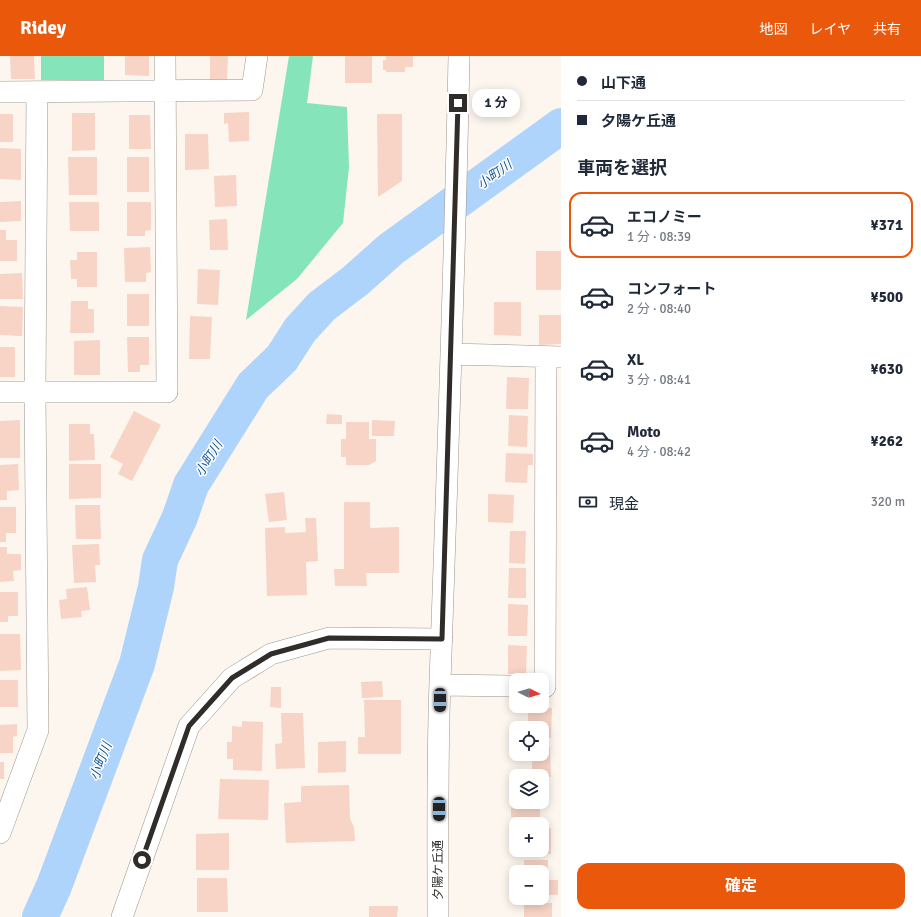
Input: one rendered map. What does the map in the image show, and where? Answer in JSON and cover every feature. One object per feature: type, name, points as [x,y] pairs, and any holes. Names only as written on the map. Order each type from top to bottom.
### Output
[{"type":"street","points":[[0,392],[167,392],[165,56]]},
{"type":"street","points":[[0,92],[165,92],[252,90],[257,56]]},
{"type":"street","name":"夕陽ケ丘通","points":[[438,917],[440,685],[459,56]]},
{"type":"street","points":[[2,824],[38,730],[35,393],[38,92]]},
{"type":"street","points":[[451,354],[554,357],[553,562],[549,687]]},
{"type":"street","points":[[122,917],[189,726],[232,678],[271,654],[329,638],[442,639]]},
{"type":"street","points":[[440,685],[509,686]]},
{"type":"green space","points":[[41,56],[104,56],[104,80],[41,80]]},
{"type":"green space","points":[[289,56],[313,56],[307,103],[347,107],[349,167],[343,223],[297,279],[246,320]]},
{"type":"building","points":[[10,56],[34,56],[35,79],[11,79]]},
{"type":"building","points":[[125,56],[149,56],[149,76],[125,75]]},
{"type":"building","points":[[210,56],[228,56],[227,82],[210,82]]},
{"type":"building","points":[[345,56],[372,56],[372,83],[345,83]]},
{"type":"building","points":[[386,56],[413,56],[413,67],[405,67],[405,72],[386,72],[386,70],[383,70],[383,60],[386,60]]},
{"type":"building","points":[[249,112],[249,141],[229,142],[228,123],[224,124],[224,113]]},
{"type":"building","points":[[72,113],[95,113],[95,150],[72,151]]},
{"type":"building","points":[[0,114],[13,114],[13,142],[0,142]]},
{"type":"building","points":[[377,114],[402,114],[402,181],[378,197]]},
{"type":"building","points":[[129,115],[150,115],[151,149],[129,149]]},
{"type":"building","points":[[185,134],[208,134],[209,169],[185,170]]},
{"type":"building","points":[[0,148],[21,149],[21,180],[0,179]]},
{"type":"building","points":[[68,157],[97,157],[97,195],[69,195]]},
{"type":"building","points":[[127,157],[149,157],[149,192],[127,192]]},
{"type":"building","points":[[236,175],[237,206],[215,207],[214,176]]},
{"type":"building","points":[[21,201],[21,221],[0,222],[0,202]]},
{"type":"building","points":[[69,202],[99,202],[99,231],[70,231]]},
{"type":"building","points":[[127,202],[151,202],[151,230],[145,231],[145,236],[127,236]]},
{"type":"building","points":[[227,219],[228,250],[210,250],[209,220]]},
{"type":"building","points":[[0,230],[6,230],[6,240],[17,240],[17,261],[0,261]]},
{"type":"building","points":[[150,247],[151,272],[146,273],[146,282],[125,282],[124,248]]},
{"type":"building","points":[[536,251],[561,251],[561,290],[536,290]]},
{"type":"building","points":[[77,252],[97,252],[97,287],[77,287],[77,279],[71,279],[70,260],[77,260]]},
{"type":"building","points":[[198,269],[220,270],[218,305],[197,304]]},
{"type":"building","points":[[22,273],[23,299],[0,299],[0,274]]},
{"type":"building","points":[[127,294],[149,294],[149,326],[127,326]]},
{"type":"building","points":[[71,301],[88,301],[88,309],[94,309],[94,333],[70,333]]},
{"type":"building","points":[[494,302],[521,302],[521,336],[494,335]]},
{"type":"building","points":[[0,306],[23,307],[22,336],[0,335]]},
{"type":"building","points":[[539,315],[561,315],[561,344],[539,345]]},
{"type":"building","points":[[190,316],[212,317],[210,359],[189,359]]},
{"type":"building","points":[[127,337],[149,337],[149,365],[140,365],[140,372],[128,372]]},
{"type":"building","points":[[100,340],[100,375],[74,375],[74,341]]},
{"type":"building","points":[[0,347],[15,347],[15,377],[0,377]]},
{"type":"building","points":[[507,377],[529,378],[528,409],[506,409]]},
{"type":"building","points":[[134,411],[161,425],[132,481],[118,474],[123,464],[110,457]]},
{"type":"building","points":[[327,414],[342,415],[342,424],[326,424]]},
{"type":"building","points":[[509,415],[528,416],[527,447],[508,446]]},
{"type":"building","points":[[20,420],[20,458],[0,458],[0,421]]},
{"type":"building","points":[[372,420],[395,421],[394,436],[372,436]]},
{"type":"building","points":[[346,422],[369,422],[369,439],[376,439],[376,461],[369,465],[346,465],[346,457],[341,457],[341,439],[346,439]]},
{"type":"building","points":[[69,424],[90,424],[90,434],[94,434],[95,460],[69,461]]},
{"type":"building","points":[[506,453],[533,454],[533,465],[528,465],[527,483],[505,482]]},
{"type":"building","points":[[18,464],[19,490],[7,491],[7,500],[0,500],[0,465]]},
{"type":"building","points":[[69,464],[101,464],[101,498],[69,499]]},
{"type":"building","points":[[284,492],[287,520],[269,522],[265,494]]},
{"type":"building","points":[[488,494],[514,495],[513,523],[488,522]]},
{"type":"building","points":[[344,502],[370,502],[370,528],[399,527],[399,573],[366,573],[367,586],[335,586],[334,569],[344,569]]},
{"type":"building","points":[[75,505],[100,505],[101,539],[76,539]]},
{"type":"building","points":[[0,507],[16,507],[16,533],[6,533],[6,542],[0,542]]},
{"type":"building","points":[[305,518],[316,518],[318,561],[306,562],[307,595],[267,596],[265,528],[285,527],[285,533],[306,532]]},
{"type":"building","points":[[510,531],[526,531],[525,564],[509,563]]},
{"type":"building","points":[[99,544],[100,565],[95,565],[96,582],[74,583],[72,545]]},
{"type":"building","points":[[0,547],[7,547],[7,554],[21,554],[21,570],[13,571],[14,581],[0,582]]},
{"type":"building","points":[[509,568],[526,568],[526,598],[508,598]]},
{"type":"building","points":[[87,587],[90,610],[81,611],[82,617],[61,619],[59,600],[67,599],[66,589]]},
{"type":"building","points":[[0,592],[18,592],[18,616],[8,616],[8,622],[0,622]]},
{"type":"building","points":[[508,604],[528,605],[527,636],[508,636]]},
{"type":"building","points":[[0,634],[20,634],[21,670],[0,671]]},
{"type":"building","points":[[508,645],[527,646],[526,673],[508,674]]},
{"type":"building","points":[[0,680],[18,680],[18,707],[0,707]]},
{"type":"building","points":[[382,681],[383,697],[362,698],[361,682]]},
{"type":"building","points":[[271,687],[281,687],[281,708],[270,707]]},
{"type":"building","points":[[364,700],[401,700],[401,754],[358,754],[358,737],[365,737]]},
{"type":"building","points":[[549,708],[552,708],[551,738],[549,738],[549,721],[528,721],[528,713],[549,713]]},
{"type":"building","points":[[281,713],[303,713],[305,768],[276,769],[275,744],[282,743]]},
{"type":"building","points":[[242,721],[263,722],[262,771],[233,770],[233,759],[227,759],[227,742],[232,742],[232,726],[242,727]]},
{"type":"building","points":[[17,724],[17,736],[13,737],[13,753],[0,753],[0,725]]},
{"type":"building","points":[[346,741],[346,772],[318,773],[318,742]]},
{"type":"building","points":[[550,747],[551,777],[549,777],[549,769],[532,769],[532,761],[549,761]]},
{"type":"building","points":[[0,762],[4,762],[4,779],[0,779]]},
{"type":"building","points":[[220,779],[269,780],[268,820],[218,819]]},
{"type":"building","points":[[349,785],[350,819],[354,827],[355,841],[286,843],[284,803],[301,802],[301,786]]},
{"type":"building","points":[[511,809],[540,809],[540,817],[511,817]]},
{"type":"building","points":[[549,828],[551,828],[551,854],[549,854]]},
{"type":"building","points":[[229,833],[229,870],[196,870],[196,834]]},
{"type":"building","points":[[524,860],[548,860],[548,865],[524,865]]},
{"type":"building","points":[[197,878],[227,878],[228,912],[197,912]]},
{"type":"building","points":[[549,880],[558,880],[558,895],[549,895]]},
{"type":"building","points":[[549,903],[552,903],[552,917],[524,917],[524,905],[549,905]]},
{"type":"building","points":[[369,906],[398,906],[397,917],[369,917]]},
{"type":"waterway","name":"小町川","points":[[40,917],[54,886],[137,664],[156,587],[160,560],[180,517],[191,485],[253,386],[282,358],[300,330],[322,306],[355,281],[391,249],[561,126]]},
{"type":"route","points":[[142,860],[189,726],[232,678],[271,654],[329,638],[442,639],[458,103]]}]
